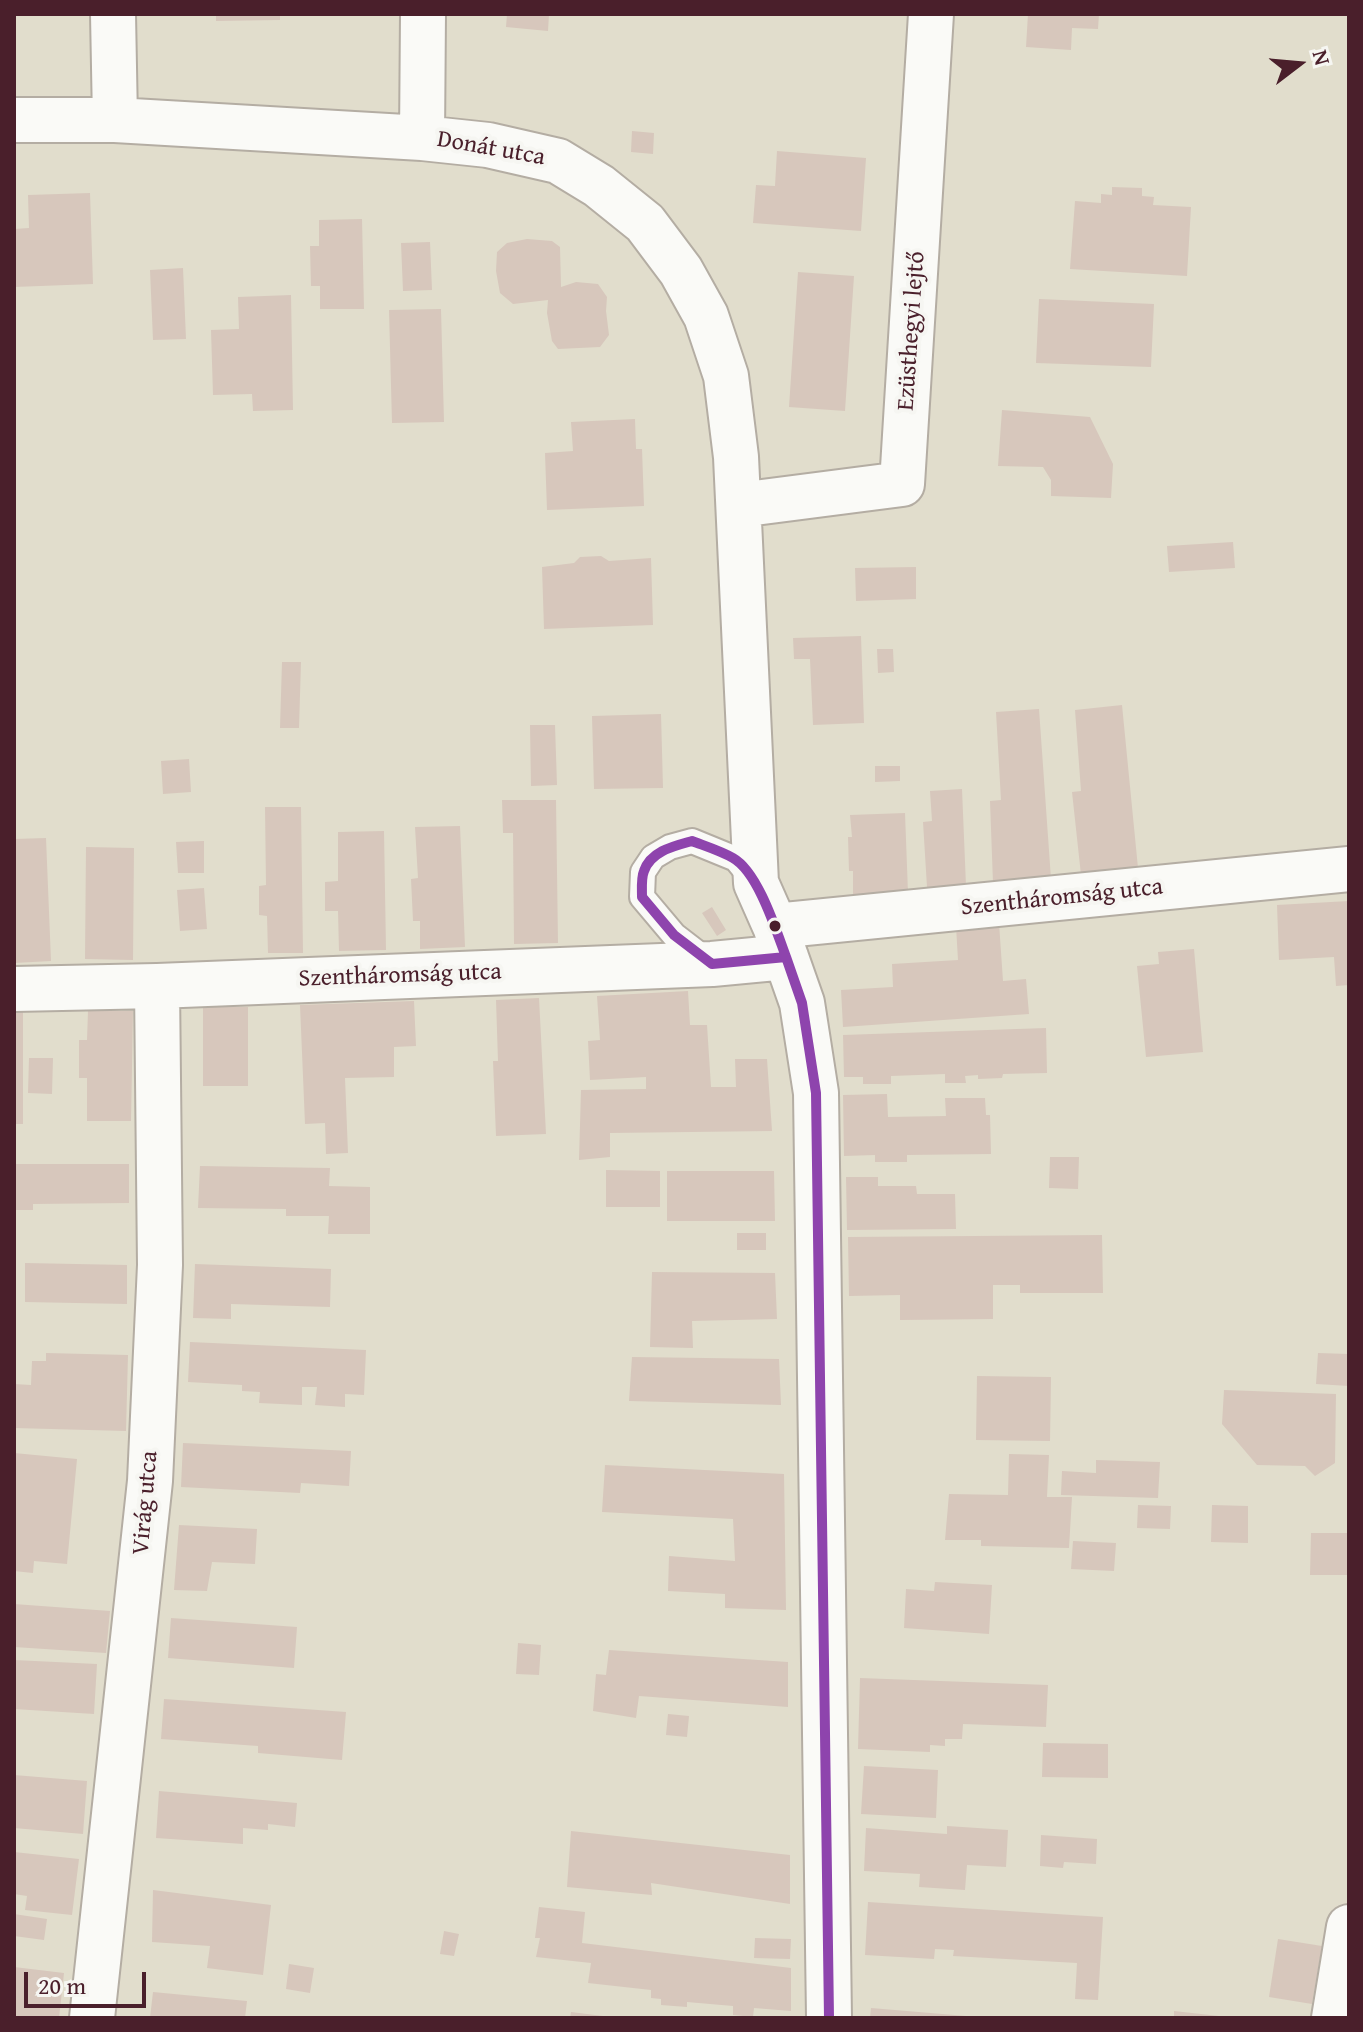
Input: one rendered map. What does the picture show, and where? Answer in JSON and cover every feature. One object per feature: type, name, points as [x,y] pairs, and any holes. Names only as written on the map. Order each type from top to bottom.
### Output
[{"type":"street","points":[[113,14],[115,120]]},
{"type":"street","points":[[422,138],[423,14]]},
{"type":"street","name":"Ezüsthegyi lejtő","points":[[739,505],[902,484],[931,14]]},
{"type":"street","name":"Donát utca","points":[[14,120],[115,120],[422,138],[488,145],[558,161],[599,186],[645,223],[681,271],[706,316],[726,376],[739,505],[756,883]]},
{"type":"street","name":"Szentháromság utca","points":[[14,989],[712,964],[781,942],[1349,869]]},
{"type":"street","points":[[756,883],[802,1003],[816,1093],[829,2018]]},
{"type":"street","name":"Virág utca","points":[[92,2018],[150,1481],[160,1265],[157,986]]},
{"type":"street","points":[[1334,2018],[1349,1927]]},
{"type":"lane","points":[[712,964],[674,935],[642,897],[643,872],[653,857],[670,847],[692,841],[736,859],[756,883]]},
{"type":"building","points":[[216,14],[280,14],[280,20],[216,21]]},
{"type":"building","points":[[507,14],[549,14],[548,31],[506,27]]},
{"type":"building","points":[[1028,14],[1099,14],[1098,29],[1072,28],[1071,50],[1026,47]]},
{"type":"building","points":[[632,131],[654,133],[653,154],[631,152]]},
{"type":"building","points":[[777,151],[866,158],[861,231],[753,223],[756,185],[775,186]]},
{"type":"building","points":[[1112,187],[1142,188],[1142,196],[1154,197],[1153,205],[1191,207],[1187,276],[1070,269],[1075,201],[1101,203],[1101,194],[1112,195]]},
{"type":"building","points":[[90,193],[93,284],[14,287],[14,229],[29,228],[28,195]]},
{"type":"building","points":[[362,219],[364,309],[320,309],[320,286],[311,286],[310,246],[319,246],[319,220]]},
{"type":"building","points":[[527,239],[552,241],[560,247],[561,287],[576,282],[598,284],[607,297],[609,335],[600,347],[558,349],[552,341],[548,300],[513,304],[500,293],[497,252],[507,243]]},
{"type":"building","points":[[430,242],[432,290],[403,291],[401,243]]},
{"type":"building","points":[[183,268],[186,339],[153,340],[150,270]]},
{"type":"building","points":[[798,272],[854,276],[845,411],[789,407]]},
{"type":"building","points":[[291,295],[293,410],[253,411],[252,394],[213,395],[211,330],[239,329],[238,297]]},
{"type":"building","points":[[1039,299],[1154,304],[1151,367],[1036,363]]},
{"type":"building","points":[[441,309],[444,422],[392,423],[389,310]]},
{"type":"building","points":[[1002,410],[1090,417],[1113,464],[1111,498],[1051,496],[1051,480],[1043,467],[998,466]]},
{"type":"building","points":[[635,419],[636,449],[642,449],[644,506],[547,510],[545,453],[573,451],[571,422]]},
{"type":"building","points":[[1233,542],[1235,568],[1169,572],[1167,546]]},
{"type":"building","points":[[601,556],[609,561],[651,558],[653,625],[544,629],[542,567],[574,563],[580,557]]},
{"type":"building","points":[[916,567],[916,599],[856,601],[855,568]]},
{"type":"building","points":[[861,636],[864,723],[813,725],[810,659],[794,659],[793,638]]},
{"type":"building","points":[[877,649],[893,649],[894,672],[878,673]]},
{"type":"building","points":[[282,662],[301,662],[299,728],[280,728]]},
{"type":"building","points":[[1122,705],[1138,868],[1081,875],[1072,792],[1081,791],[1075,710]]},
{"type":"building","points":[[1039,709],[1051,879],[993,883],[990,801],[1001,800],[996,712]]},
{"type":"building","points":[[661,714],[663,788],[594,789],[592,716]]},
{"type":"building","points":[[530,725],[555,725],[557,785],[531,786]]},
{"type":"building","points":[[189,759],[191,792],[163,794],[161,761]]},
{"type":"building","points":[[875,766],[900,766],[900,781],[875,782]]},
{"type":"building","points":[[962,789],[966,886],[927,887],[923,822],[932,821],[930,791]]},
{"type":"building","points":[[502,800],[556,800],[558,943],[514,944],[513,833],[503,833]]},
{"type":"building","points":[[265,807],[301,807],[303,953],[268,953],[267,916],[259,915],[259,886],[266,885]]},
{"type":"building","points":[[905,813],[908,893],[853,895],[853,871],[849,871],[850,815]]},
{"type":"building","points":[[460,826],[465,947],[420,949],[420,921],[413,921],[411,879],[418,878],[415,827]]},
{"type":"building","points":[[384,831],[386,950],[339,951],[338,911],[325,911],[325,882],[338,881],[338,832]]},
{"type":"building","points":[[46,838],[51,961],[14,963],[14,839]]},
{"type":"building","points":[[204,841],[204,873],[178,873],[176,842]]},
{"type":"building","points":[[86,847],[134,848],[133,960],[85,959]]},
{"type":"building","points":[[204,888],[207,929],[180,931],[177,890]]},
{"type":"building","points":[[1349,901],[1349,985],[1336,986],[1334,957],[1279,960],[1277,905]]},
{"type":"building","points":[[712,907],[726,930],[717,936],[702,913]]},
{"type":"building","points":[[999,923],[1003,981],[1026,979],[1029,1014],[843,1027],[841,990],[893,987],[892,964],[958,960],[956,926]]},
{"type":"building","points":[[1194,949],[1203,1052],[1146,1057],[1137,966],[1159,964],[1158,952]]},
{"type":"building","points":[[688,991],[690,1025],[707,1025],[711,1087],[736,1087],[735,1059],[767,1059],[772,1131],[610,1133],[610,1157],[579,1160],[581,1090],[646,1089],[646,1077],[590,1080],[588,1041],[600,1040],[597,996]]},
{"type":"building","points":[[539,998],[546,1134],[496,1136],[493,1061],[498,1061],[496,1000]]},
{"type":"building","points":[[414,1001],[416,1046],[394,1047],[394,1077],[345,1078],[348,1153],[326,1154],[325,1123],[305,1124],[300,1005]]},
{"type":"building","points":[[203,1007],[248,1007],[248,1086],[203,1086]]},
{"type":"building","points":[[88,1011],[133,1011],[131,1121],[87,1121],[87,1078],[79,1078],[79,1040],[87,1040]]},
{"type":"building","points":[[14,1012],[23,1012],[23,1124],[14,1124]]},
{"type":"building","points":[[1046,1028],[1047,1073],[1003,1074],[1002,1078],[978,1079],[978,1075],[965,1076],[966,1083],[945,1083],[945,1074],[891,1076],[891,1084],[863,1084],[863,1077],[844,1077],[843,1035]]},
{"type":"building","points":[[29,1058],[53,1058],[52,1094],[28,1093]]},
{"type":"building","points":[[887,1094],[888,1117],[946,1116],[945,1098],[985,1098],[986,1115],[990,1115],[991,1154],[907,1155],[907,1162],[875,1162],[875,1155],[844,1156],[843,1095]]},
{"type":"building","points":[[1050,1157],[1079,1157],[1078,1189],[1049,1188]]},
{"type":"building","points":[[14,1164],[129,1164],[129,1203],[33,1204],[33,1210],[14,1210]]},
{"type":"building","points":[[200,1166],[330,1168],[329,1186],[370,1187],[370,1234],[328,1234],[329,1216],[286,1216],[286,1209],[198,1208]]},
{"type":"building","points":[[606,1170],[660,1171],[660,1207],[606,1207]]},
{"type":"building","points":[[667,1171],[774,1171],[775,1221],[667,1221]]},
{"type":"building","points":[[846,1177],[878,1177],[878,1186],[916,1186],[917,1194],[955,1194],[956,1229],[847,1230]]},
{"type":"building","points":[[737,1233],[766,1233],[766,1250],[737,1250]]},
{"type":"building","points":[[1102,1235],[1103,1293],[1020,1293],[1020,1285],[993,1285],[993,1319],[900,1320],[900,1295],[849,1296],[848,1237]]},
{"type":"building","points":[[25,1263],[127,1265],[127,1304],[25,1302]]},
{"type":"building","points":[[195,1264],[331,1269],[330,1307],[231,1304],[231,1319],[193,1318]]},
{"type":"building","points":[[652,1272],[775,1273],[777,1319],[692,1321],[693,1348],[650,1347]]},
{"type":"building","points":[[190,1342],[366,1350],[364,1395],[345,1394],[345,1407],[315,1405],[317,1387],[302,1387],[302,1405],[259,1403],[260,1392],[242,1391],[242,1385],[188,1382]]},
{"type":"building","points":[[46,1353],[128,1355],[126,1431],[14,1428],[14,1384],[31,1385],[32,1361],[46,1361]]},
{"type":"building","points":[[1318,1353],[1349,1354],[1349,1386],[1316,1384]]},
{"type":"building","points":[[632,1357],[779,1359],[781,1405],[629,1401]]},
{"type":"building","points":[[977,1376],[1051,1377],[1050,1441],[976,1440]]},
{"type":"building","points":[[1224,1390],[1336,1394],[1335,1463],[1315,1476],[1305,1466],[1257,1465],[1222,1424]]},
{"type":"building","points":[[183,1443],[351,1451],[349,1486],[301,1483],[300,1493],[181,1487]]},
{"type":"building","points":[[14,1453],[77,1459],[67,1564],[34,1561],[33,1573],[14,1571]]},
{"type":"building","points":[[1009,1454],[1049,1455],[1047,1497],[1072,1497],[1069,1548],[981,1546],[981,1540],[945,1540],[949,1494],[1008,1495]]},
{"type":"building","points":[[1096,1460],[1160,1462],[1158,1498],[1061,1495],[1062,1471],[1096,1473]]},
{"type":"building","points":[[605,1465],[784,1474],[786,1610],[725,1608],[725,1594],[668,1591],[669,1556],[735,1561],[733,1519],[602,1512]]},
{"type":"building","points":[[1138,1505],[1171,1506],[1170,1529],[1137,1528]]},
{"type":"building","points":[[1212,1505],[1248,1506],[1248,1543],[1211,1542]]},
{"type":"building","points":[[179,1525],[257,1529],[255,1564],[212,1562],[207,1591],[174,1590]]},
{"type":"building","points":[[1311,1533],[1349,1533],[1349,1575],[1310,1575]]},
{"type":"building","points":[[1073,1541],[1116,1543],[1114,1571],[1071,1569]]},
{"type":"building","points":[[935,1582],[992,1585],[989,1634],[904,1628],[906,1589],[934,1591]]},
{"type":"building","points":[[14,1604],[110,1611],[106,1653],[14,1647]]},
{"type":"building","points":[[171,1618],[297,1627],[294,1668],[168,1658]]},
{"type":"building","points":[[518,1643],[541,1645],[539,1675],[516,1674]]},
{"type":"building","points":[[609,1650],[788,1662],[788,1707],[639,1696],[636,1718],[593,1711],[596,1674],[606,1675]]},
{"type":"building","points":[[14,1660],[97,1664],[94,1714],[14,1709]]},
{"type":"building","points":[[860,1678],[1048,1685],[1046,1727],[963,1724],[962,1739],[945,1739],[945,1746],[930,1745],[930,1752],[858,1749]]},
{"type":"building","points":[[164,1699],[346,1712],[342,1760],[258,1753],[258,1746],[161,1739]]},
{"type":"building","points":[[668,1714],[689,1716],[687,1737],[666,1735]]},
{"type":"building","points":[[1043,1743],[1108,1744],[1108,1778],[1042,1777]]},
{"type":"building","points":[[864,1766],[938,1770],[936,1818],[861,1814]]},
{"type":"building","points":[[14,1775],[87,1781],[83,1834],[14,1828]]},
{"type":"building","points":[[159,1791],[297,1803],[295,1827],[268,1824],[268,1830],[243,1828],[243,1844],[156,1838]]},
{"type":"building","points":[[947,1826],[1008,1830],[1006,1867],[967,1865],[965,1890],[919,1887],[920,1874],[864,1871],[866,1828],[947,1834]]},
{"type":"building","points":[[571,1831],[790,1855],[790,1904],[651,1883],[652,1895],[567,1887]]},
{"type":"building","points":[[1041,1835],[1097,1839],[1096,1864],[1064,1862],[1063,1868],[1040,1866]]},
{"type":"building","points":[[14,1852],[79,1859],[72,1915],[25,1910],[27,1896],[14,1894]]},
{"type":"building","points":[[153,1890],[271,1905],[263,1975],[207,1968],[210,1946],[152,1942]]},
{"type":"building","points":[[868,1902],[1103,1917],[1098,2000],[1075,1999],[1077,1963],[953,1956],[954,1950],[935,1949],[934,1959],[865,1955]]},
{"type":"building","points":[[539,1907],[585,1912],[582,1943],[791,1968],[791,2011],[754,2008],[753,2017],[733,2015],[733,2006],[687,2002],[687,2007],[661,2005],[661,1999],[651,1998],[651,1990],[588,1983],[591,1963],[536,1957],[540,1938],[535,1938]]},
{"type":"building","points":[[14,1914],[47,1919],[44,1940],[14,1936]]},
{"type":"building","points":[[444,1931],[459,1934],[454,1956],[440,1954]]},
{"type":"building","points":[[755,1938],[791,1939],[790,1959],[754,1958]]},
{"type":"building","points":[[1278,1939],[1322,1946],[1312,2004],[1269,1997]]},
{"type":"building","points":[[289,1964],[314,1968],[310,1993],[286,1989]]},
{"type":"building","points":[[14,1967],[64,1973],[59,2018],[14,2018]]},
{"type":"building","points":[[153,1992],[247,2001],[245,2018],[150,2018]]},
{"type":"building","points":[[871,2008],[966,2016],[966,2018],[870,2018]]},
{"type":"building","points":[[1174,2011],[1219,2016],[1219,2018],[1174,2018]]},
{"type":"building","points":[[571,2012],[603,2016],[603,2018],[570,2018]]},
{"type":"transit line","points":[[692,841],[728,855],[742,865],[758,888],[786,957],[712,964],[674,935],[642,897],[643,874],[647,864],[664,850],[692,841]]},
{"type":"transit line","points":[[786,957],[802,1003],[816,1093],[829,2018]]}]
